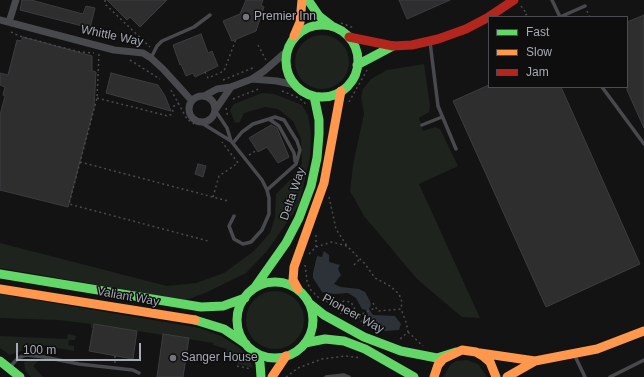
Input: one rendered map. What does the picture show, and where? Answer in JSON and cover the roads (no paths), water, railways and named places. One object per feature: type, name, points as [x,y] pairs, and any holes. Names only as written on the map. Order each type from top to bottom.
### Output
[{"type":"street","points":[[8,26],[16,0]]},
{"type":"street","points":[[302,0],[300,22],[287,51],[286,63],[288,75],[295,85],[304,92],[314,96],[332,95],[341,91],[349,84],[357,65],[357,55],[349,37]]},
{"type":"street","points":[[308,0],[319,16],[335,23],[341,31],[349,37],[393,46],[412,45],[430,41],[466,29],[488,18]]},
{"type":"street","points":[[491,16],[517,2]]},
{"type":"street","name":"Whittle Way","points":[[0,20],[8,26],[114,50],[143,53],[152,58],[192,101]]},
{"type":"street","points":[[292,40],[300,32],[310,27],[335,23]]},
{"type":"street","points":[[357,65],[393,46]]},
{"type":"street","points":[[204,96],[217,89],[231,87],[252,79],[264,71],[287,51]]},
{"type":"street","points":[[252,79],[274,80],[295,85]]},
{"type":"street","points":[[216,109],[211,99],[204,96],[197,96],[192,101],[190,112],[199,124],[210,119],[231,87]]},
{"type":"street","name":"Delta Way","points":[[298,289],[293,280],[294,267],[324,183],[341,91]]},
{"type":"street","name":"Delta Way","points":[[254,289],[286,243],[299,218],[311,186],[317,158],[319,134],[319,120],[314,96]]},
{"type":"street","name":"Valiant Way","points":[[0,274],[201,307],[224,306],[245,298]]},
{"type":"street","points":[[279,282],[298,289],[309,303],[313,313],[311,334],[297,351],[286,356],[270,357],[255,352],[246,344],[240,334],[238,321],[239,309],[245,298],[254,289],[269,283],[279,282]]},
{"type":"street","name":"Valiant Way","points":[[0,289],[202,321],[224,329],[246,344]]},
{"type":"street","name":"Pioneer Way","points":[[309,303],[324,315],[364,337],[401,352],[437,358],[456,352],[469,350],[535,361]]},
{"type":"street","points":[[507,377],[535,361],[597,349],[644,331]]},
{"type":"street","name":"Pioneer Way","points":[[305,343],[325,339],[344,341],[365,349],[414,377]]},
{"type":"street","points":[[255,352],[260,363],[261,377]]},
{"type":"street","points":[[434,377],[438,365],[443,359],[456,352]]},
{"type":"street","points":[[476,352],[490,362],[496,377]]},
{"type":"street","points":[[272,377],[286,356]]},
{"type":"street","points":[[0,361],[20,377]]},
{"type":"lane","points":[[552,0],[560,16]]},
{"type":"lane","points":[[562,16],[585,6]]},
{"type":"lane","points":[[152,58],[157,46],[162,41],[194,27],[210,15]]},
{"type":"lane","points":[[430,41],[438,106],[456,149]]},
{"type":"lane","points":[[603,88],[644,144]]},
{"type":"lane","points":[[216,109],[227,128],[232,142],[262,180],[269,198],[269,214],[262,230],[251,242],[243,244],[234,239],[229,226],[234,216]]},
{"type":"lane","points":[[422,125],[442,116]]},
{"type":"lane","points":[[232,142],[253,124],[269,119],[280,118],[288,125],[299,145],[299,156],[296,164],[267,190]]},
{"type":"lane","points":[[269,119],[279,126],[294,153],[296,164]]},
{"type":"lane","points":[[199,124],[232,142]]},
{"type":"lane","points":[[574,354],[585,377]]},
{"type":"lane","points":[[9,368],[18,358],[26,355],[133,370],[139,373]]},
{"type":"lane","points":[[610,377],[644,360]]},
{"type":"lane","points":[[326,377],[344,375],[349,377]]},
{"type":"place","name":"Premier Inn","points":[[246,17]]},
{"type":"place","name":"Sanger House","points":[[173,358]]}]
